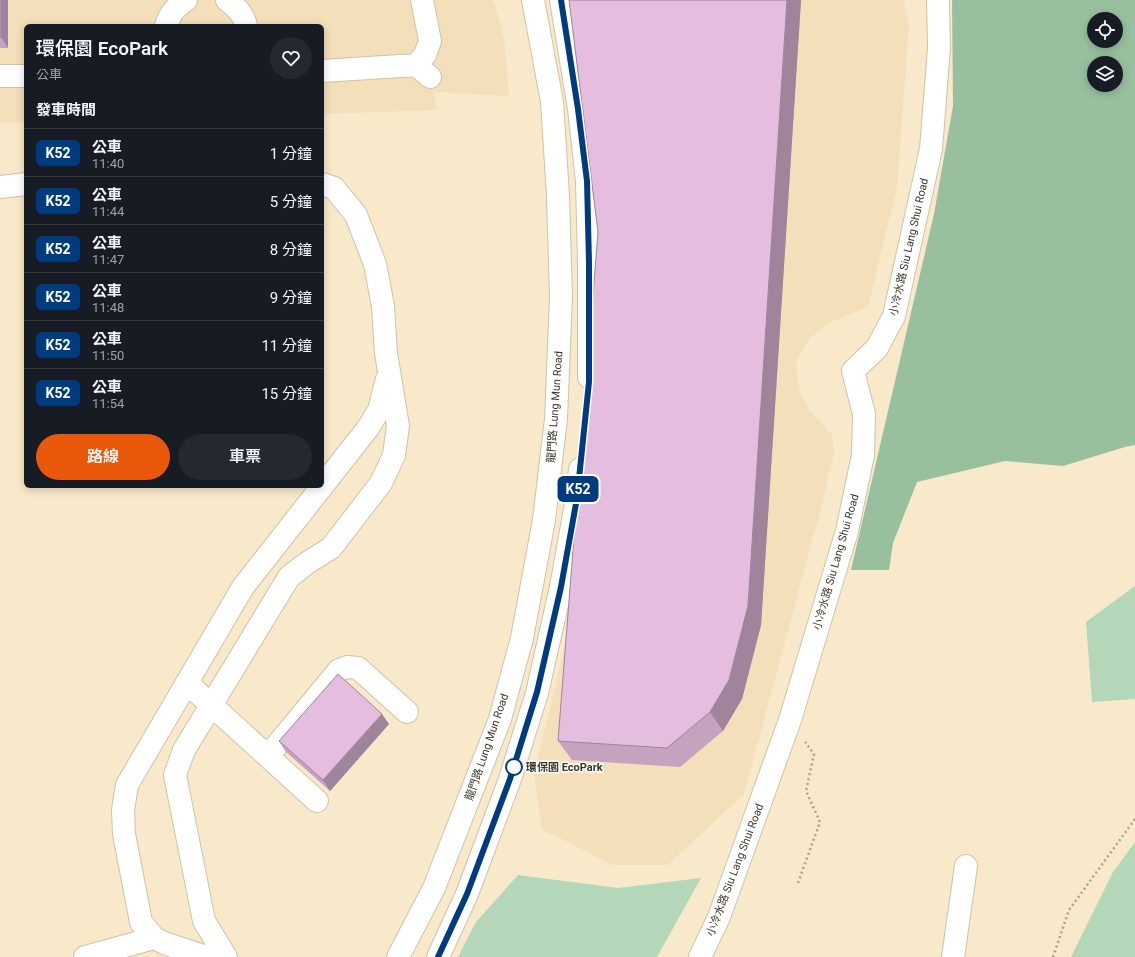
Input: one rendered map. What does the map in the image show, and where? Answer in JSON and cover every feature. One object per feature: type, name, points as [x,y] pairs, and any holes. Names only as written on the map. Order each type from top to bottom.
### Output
[{"type":"street","points":[[227,0],[238,8],[246,24]]},
{"type":"street","points":[[324,71],[424,71],[425,55],[430,41],[422,0]]},
{"type":"street","name":"龍門路 Lung Mun Road","points":[[398,957],[434,888],[500,719],[522,638],[544,520],[556,419],[561,297],[558,196],[552,102],[533,0]]},
{"type":"street","points":[[561,0],[578,109],[587,181],[589,262],[589,382],[587,397]]},
{"type":"street","name":"小冷水路 Siu Lang Shui Road","points":[[700,957],[719,917],[790,720],[847,531],[863,455],[864,414],[853,372],[877,348],[894,316],[931,149],[939,48],[938,0]]},
{"type":"street","points":[[153,24],[176,11]]},
{"type":"street","points":[[0,76],[24,76]]},
{"type":"street","points":[[0,187],[24,184]]},
{"type":"street","points":[[226,957],[204,921],[176,775],[184,750],[289,577],[307,563],[331,548],[380,483],[394,455],[398,426],[386,352],[383,306],[375,264],[356,215],[334,188],[324,185]]},
{"type":"street","points":[[324,484],[368,428],[378,410],[389,372]]},
{"type":"street","points":[[438,957],[467,894],[510,779],[537,692],[561,587],[576,505],[582,451]]},
{"type":"street","points":[[206,957],[164,943],[154,938],[141,922],[124,834],[123,810],[127,785],[243,587],[321,488]]},
{"type":"street","points":[[268,756],[338,670],[347,667],[358,668],[407,712]]},
{"type":"street","points":[[187,683],[212,704],[317,801]]},
{"type":"street","points":[[953,957],[966,866]]},
{"type":"street","points":[[85,957],[154,938]]},
{"type":"path","points":[[790,720],[814,754],[806,791],[820,822],[798,884]]},
{"type":"path","points":[[1053,957],[1069,910],[1135,819]]},
{"type":"shaded area","points":[[0,0],[493,0],[504,38],[509,96],[434,92],[436,110],[324,114],[324,24],[24,24],[24,122],[0,123]]},
{"type":"shaded area","points":[[576,0],[903,0],[909,23],[897,188],[868,307],[831,322],[809,339],[796,362],[799,390],[809,410],[832,434],[834,453],[819,515],[744,794],[668,865],[612,865],[542,830],[534,774],[577,595],[602,418]]},
{"type":"green space","points":[[952,0],[1135,0],[1135,445],[1063,466],[1005,461],[917,482],[893,543],[889,570],[851,570],[934,214],[953,106]]},
{"type":"green space","points":[[1135,586],[1135,699],[1092,702],[1086,622]]},
{"type":"green space","points":[[1135,842],[1135,957],[1071,957],[1113,872]]},
{"type":"green space","points":[[518,875],[618,888],[701,878],[657,957],[458,957],[476,922]]},
{"type":"building","points":[[0,0],[1,37],[0,38]]},
{"type":"building","points":[[569,0],[787,0],[748,606],[729,680],[710,712],[667,748],[558,741],[598,232]]},
{"type":"building","points":[[338,674],[382,714],[323,780],[279,741]]},
{"type":"bus line","name":"K52","points":[[438,957],[467,894],[510,779],[537,692],[561,587],[577,498],[589,382],[587,181],[578,109],[561,0]]},
{"type":"place","name":"環保園 EcoPark","points":[[514,767]]}]
